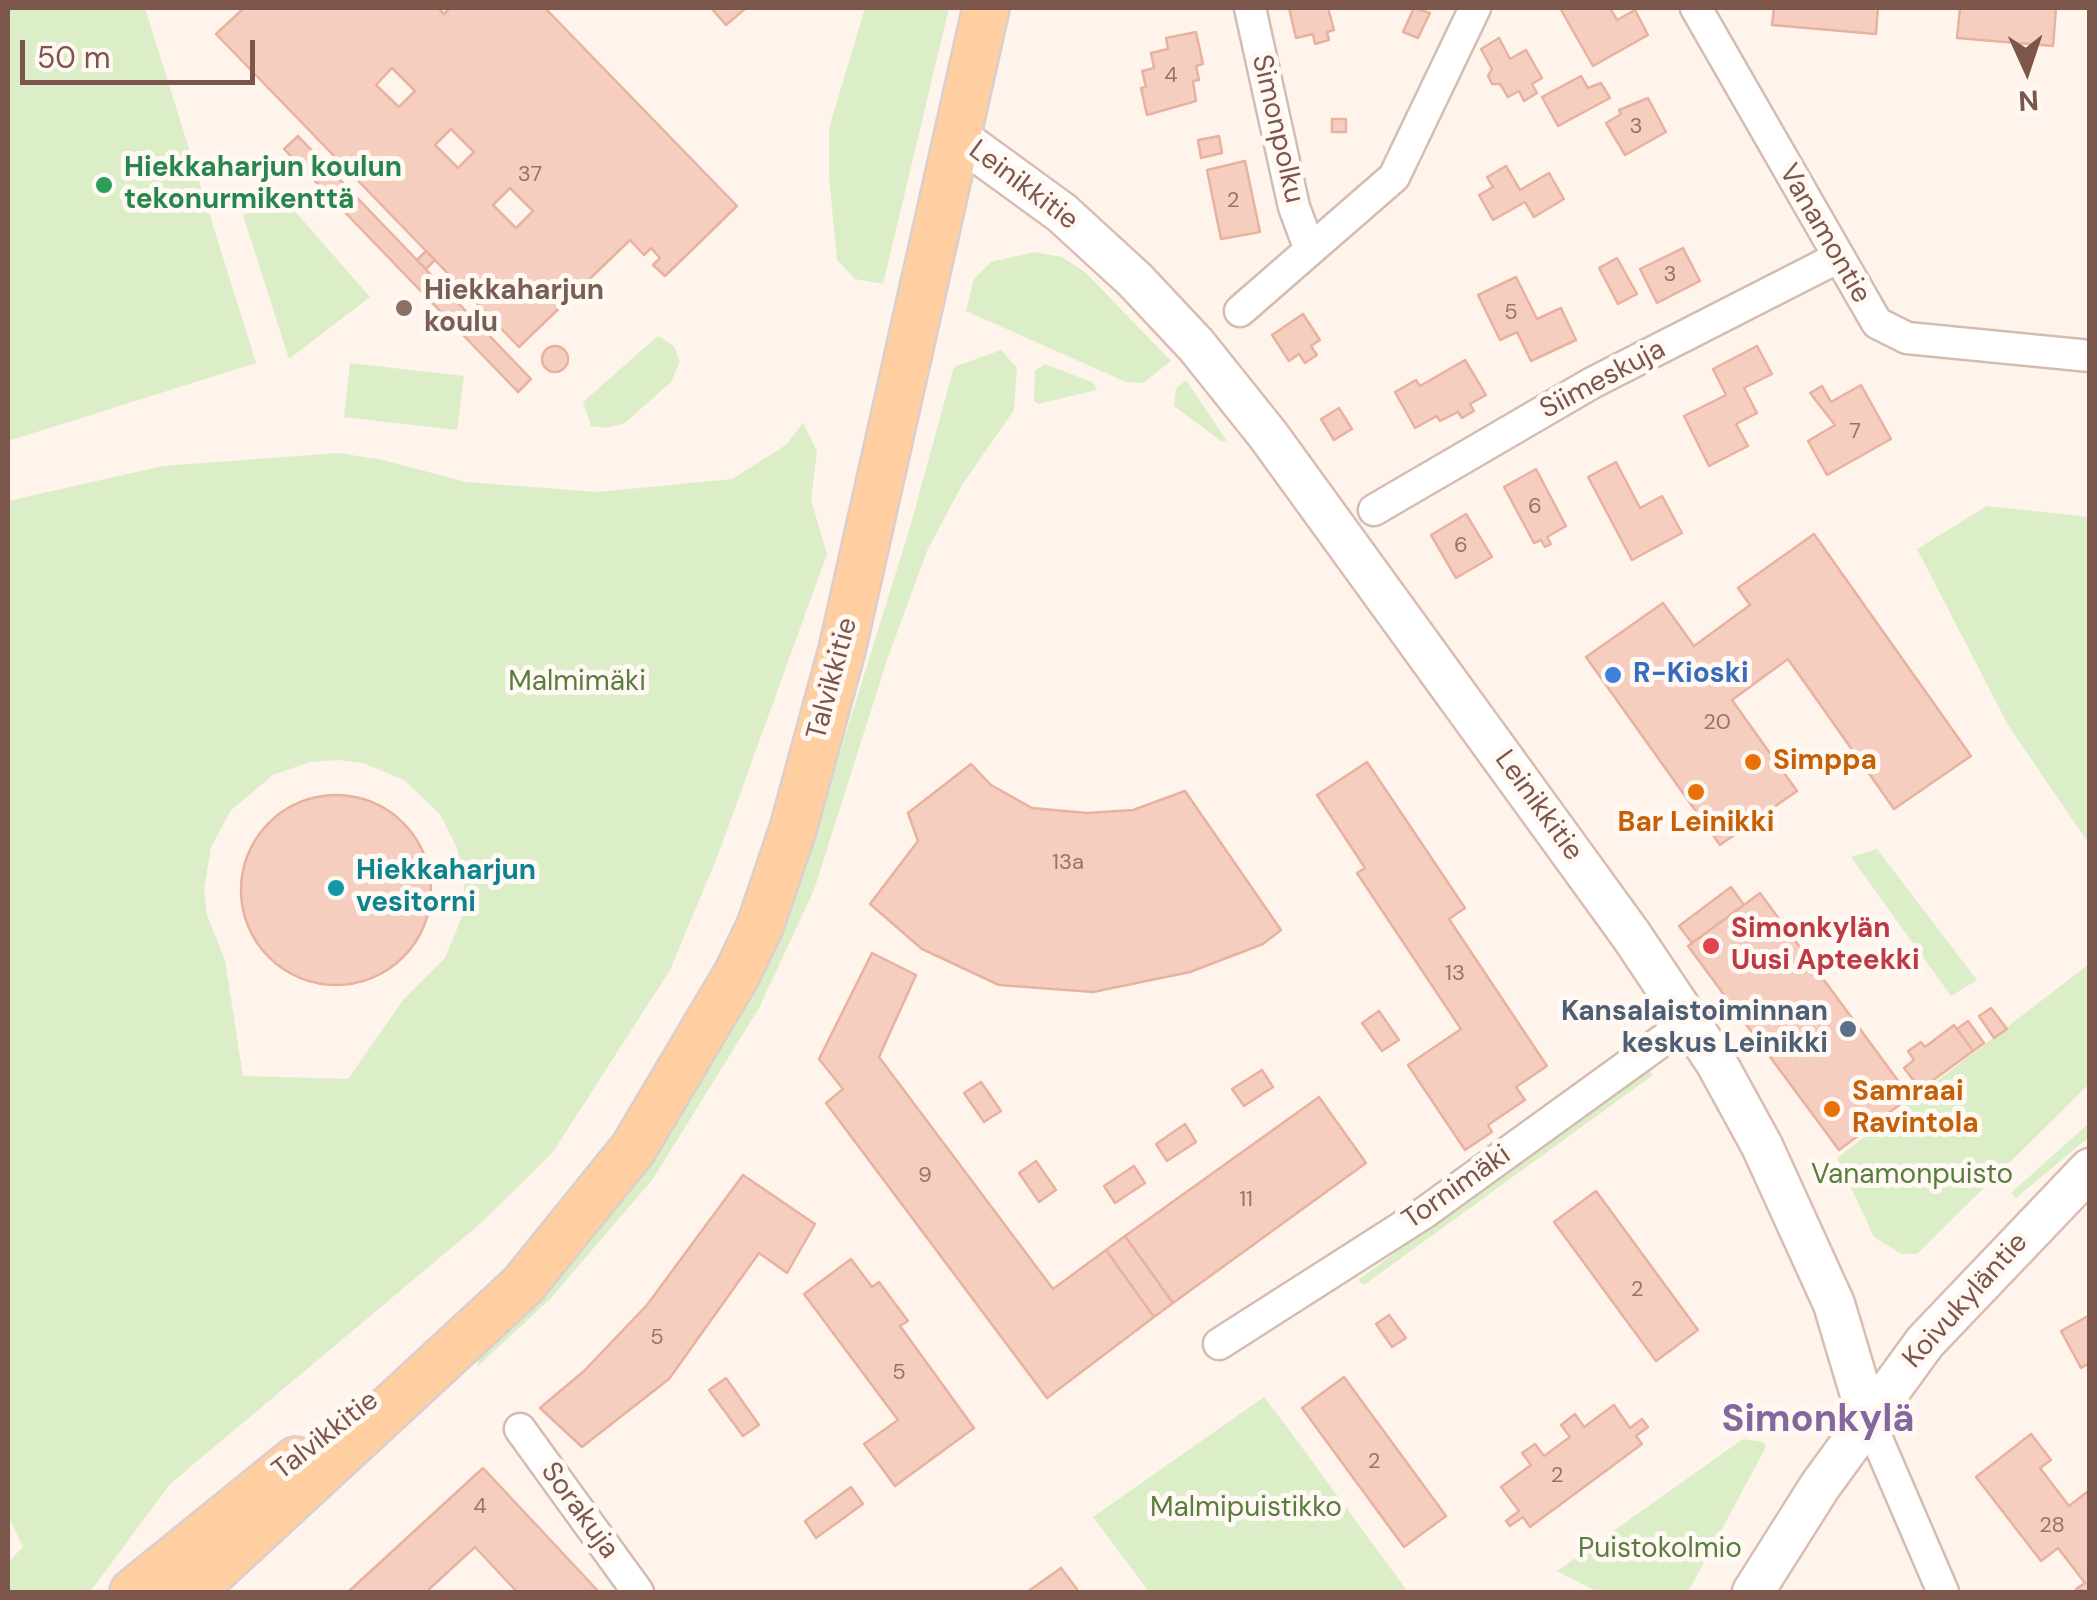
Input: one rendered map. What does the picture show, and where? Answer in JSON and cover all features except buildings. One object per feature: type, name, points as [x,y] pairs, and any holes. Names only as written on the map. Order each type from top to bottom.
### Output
[{"type":"main road","name":"Talvikkitie","points":[[190,1592],[523,1284],[633,1149],[711,1024],[760,926],[793,829],[842,650],[960,138],[986,8]]},
{"type":"main road","name":"Leinikkitie","points":[[960,138],[1062,213],[1135,280],[1196,345],[1268,434],[1456,693],[1688,1022],[1762,1146],[1826,1286],[1868,1418]]},
{"type":"main road","name":"Koivukyläntie","points":[[1753,1592],[1868,1418],[1925,1342],[2090,1169]]},
{"type":"main road","name":"Talvikkitie","points":[[133,1592],[214,1523],[523,1284]]},
{"type":"street","name":"Simonpolku","points":[[1250,8],[1294,208],[1310,250]]},
{"type":"street","name":"Simonpolku","points":[[1240,310],[1394,176],[1475,8]]},
{"type":"street","name":"Vanamontie","points":[[1696,8],[1864,306],[1890,332],[1924,340],[2090,356]]},
{"type":"street","name":"Siimeskuja","points":[[1374,510],[1592,383],[1837,258]]},
{"type":"street","name":"Tornimäki","points":[[1219,1344],[1424,1213],[1688,1022]]},
{"type":"street","name":"Leinikkitie","points":[[1868,1418],[1942,1592]]},
{"type":"street","name":"Sorakuja","points":[[520,1429],[638,1592]]},
{"type":"green space","name":"Hiekkaharjun koulun tekonurmikenttä","points":[[8,8],[145,8],[256,363],[8,441]]},
{"type":"green space","points":[[865,8],[949,8],[883,284],[855,279],[837,260],[829,176],[829,128]]},
{"type":"green space","points":[[285,200],[370,297],[289,359],[243,215]]},
{"type":"green space","points":[[1034,252],[1062,257],[1085,272],[1171,361],[1143,383],[1126,382],[966,311],[974,279],[991,262]]},
{"type":"green space","points":[[658,336],[674,346],[680,361],[671,382],[625,423],[606,428],[591,426],[583,402]]},
{"type":"green space","points":[[1001,350],[1017,368],[1014,410],[962,485],[927,551],[887,660],[814,890],[759,1008],[653,1179],[550,1299],[477,1367],[479,1343],[615,1208],[713,1060],[747,1000],[799,885],[910,527],[954,367]]},
{"type":"green space","points":[[350,363],[464,376],[457,430],[344,417]]},
{"type":"green space","points":[[1045,364],[1094,383],[1097,390],[1038,404],[1034,401],[1035,371]]},
{"type":"green space","points":[[1186,380],[1227,441],[1221,441],[1174,406],[1176,389]]},
{"type":"green space","name":"Malmimäki","points":[[803,423],[817,451],[811,500],[827,554],[718,855],[670,970],[553,1152],[481,1223],[170,1484],[90,1592],[8,1592],[8,1562],[23,1547],[8,1516],[8,501],[163,466],[338,453],[383,460],[466,482],[598,492],[732,479],[786,445]],"holes":[[[310,762],[363,763],[404,780],[440,814],[457,848],[464,886],[461,919],[445,958],[403,1000],[348,1079],[243,1076],[225,960],[207,915],[204,890],[211,847],[231,810],[273,775]]]},
{"type":"green space","points":[[1987,506],[2089,517],[2089,844],[2008,725],[1917,549]]},
{"type":"green space","points":[[1877,849],[1977,980],[1951,996],[1851,857]]},
{"type":"green space","name":"Vanamonpuisto","points":[[2089,964],[2089,1084],[1917,1254],[1901,1254],[1874,1237],[1837,1158]]},
{"type":"green space","points":[[1649,1071],[1653,1075],[1364,1285],[1358,1280],[1619,1086]]},
{"type":"green space","points":[[2089,1123],[2089,1137],[2016,1198],[2011,1193]]},
{"type":"green space","name":"Malmipuistikko","points":[[1264,1397],[1408,1592],[1149,1592],[1093,1517]]},
{"type":"green space","name":"Puistokolmio","points":[[1743,1439],[1764,1442],[1766,1447],[1688,1592],[1598,1592],[1557,1571]]},
{"type":"place","name":"Hiekkaharjun koulun tekonurmikenttä","points":[[104,185]]},
{"type":"place","name":"Hiekkaharjun koulu","points":[[404,308]]},
{"type":"place","name":"R-Kioski","points":[[1613,675]]},
{"type":"place","name":"Simppa","points":[[1753,762]]},
{"type":"place","name":"Bar Leinikki","points":[[1696,792]]},
{"type":"place","name":"Hiekkaharjun vesitorni","points":[[336,888]]},
{"type":"place","name":"Simonkylän Uusi Apteekki","points":[[1711,946]]},
{"type":"place","name":"Kansalaistoiminnan keskus Leinikki","points":[[1848,1029]]},
{"type":"place","name":"Samraai Ravintola","points":[[1832,1109]]},
{"type":"district","name":"Simonkylä","points":[[1818,1421]]}]
